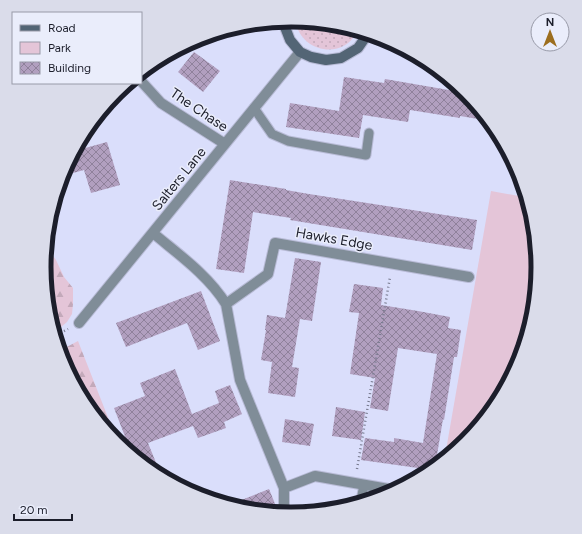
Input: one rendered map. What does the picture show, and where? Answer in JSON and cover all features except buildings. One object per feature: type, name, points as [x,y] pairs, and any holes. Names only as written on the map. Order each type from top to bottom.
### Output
[{"type":"main road","points":[[285,27],[290,40],[300,52],[311,57],[326,60],[341,58],[358,48],[364,39]]},
{"type":"street","name":"Salters Lane","points":[[80,323],[300,52]]},
{"type":"street","name":"The Chase","points":[[142,82],[160,102],[225,144]]},
{"type":"street","points":[[153,233],[202,275],[219,292],[226,304],[240,380],[284,488],[284,507]]},
{"type":"street","name":"Hawks Edge","points":[[226,304],[268,274],[275,243],[469,277]]},
{"type":"street","points":[[284,488],[315,476],[384,488]]},
{"type":"lane","points":[[254,108],[272,134],[288,141],[366,155],[369,133]]},
{"type":"lane","points":[[359,484],[361,496]]},
{"type":"path","points":[[359,484],[393,263]]},
{"type":"green space","points":[[298,27],[322,29],[354,35],[350,42],[341,47],[322,49],[305,39]]},
{"type":"green space","points":[[491,191],[520,196],[529,236],[531,267],[529,298],[523,329],[513,359],[491,400],[461,437],[446,449]]},
{"type":"green space","points":[[52,254],[64,277],[73,288],[72,314],[67,322],[59,327],[53,298]]},
{"type":"green space","points":[[78,341],[111,425],[91,400],[83,387],[69,359],[65,348]]}]
